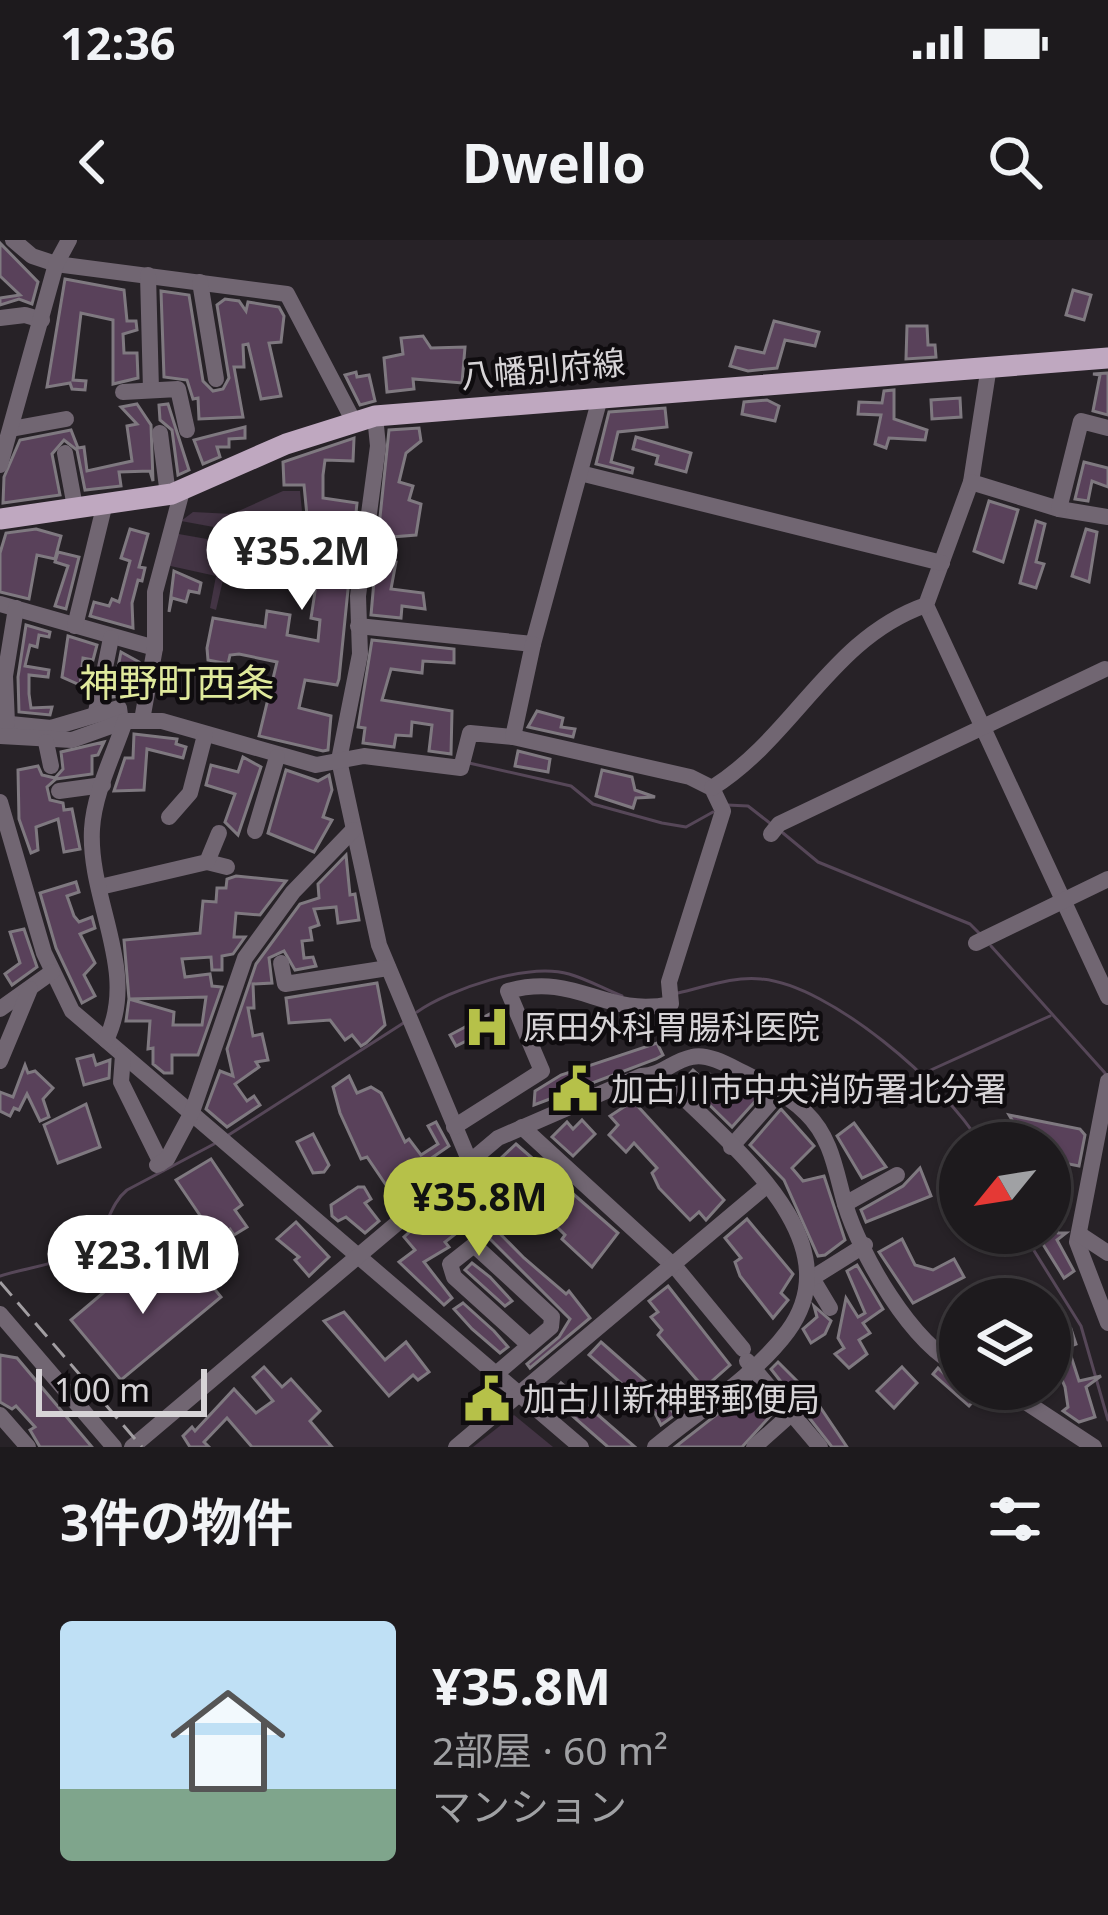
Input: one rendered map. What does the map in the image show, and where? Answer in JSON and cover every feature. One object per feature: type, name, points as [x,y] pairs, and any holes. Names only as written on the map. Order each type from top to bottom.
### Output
[{"type":"main road","name":"八幡別府線","points":[[0,519],[175,493],[364,418],[1108,358]]},
{"type":"street","points":[[13,240],[32,256],[56,264],[287,294],[378,446],[358,626],[360,654],[339,760],[388,968],[469,1160]]},
{"type":"street","points":[[0,465],[56,264],[70,240]]},
{"type":"street","points":[[148,275],[151,390]]},
{"type":"street","points":[[200,282],[215,380]]},
{"type":"street","points":[[0,318],[25,315],[42,320]]},
{"type":"street","points":[[454,1127],[542,1071],[508,991],[548,984],[621,1008],[671,1004],[669,982],[718,800],[770,745],[838,659],[887,622],[926,604],[971,482],[989,366]]},
{"type":"street","points":[[123,392],[178,388],[187,430]]},
{"type":"street","points":[[513,736],[600,398]]},
{"type":"street","points":[[11,428],[66,419]]},
{"type":"street","points":[[1059,509],[1081,421],[1108,428]]},
{"type":"street","points":[[106,1040],[119,1010],[92,825],[155,648],[155,592],[175,493],[160,433]]},
{"type":"street","points":[[65,453],[76,507]]},
{"type":"street","points":[[580,473],[942,563]]},
{"type":"street","points":[[971,482],[1059,509],[1108,517]]},
{"type":"street","points":[[75,626],[105,503]]},
{"type":"street","points":[[926,604],[1108,997]]},
{"type":"street","points":[[2,727],[8,606],[155,648]]},
{"type":"street","points":[[358,626],[533,644]]},
{"type":"street","points":[[96,712],[111,638]]},
{"type":"street","points":[[775,829],[1107,665]]},
{"type":"street","points":[[2,727],[51,728],[119,708],[133,718],[316,765],[364,756],[461,768],[470,733],[513,736],[690,777],[718,800]]},
{"type":"street","points":[[2,727],[46,742],[72,740],[133,718]]},
{"type":"street","points":[[169,818],[190,793],[205,735]]},
{"type":"street","points":[[46,742],[51,766]]},
{"type":"street","points":[[254,819],[277,757]]},
{"type":"street","points":[[59,791],[103,784]]},
{"type":"street","points":[[0,802],[52,972],[72,1011],[581,1447]]},
{"type":"street","points":[[123,1055],[121,1082],[159,1164],[192,1112],[239,969],[292,892],[353,830]]},
{"type":"street","points":[[207,862],[219,833]]},
{"type":"street","points":[[100,887],[207,862],[227,867]]},
{"type":"street","points":[[976,943],[1108,879]]},
{"type":"street","points":[[281,963],[285,984],[388,968]]},
{"type":"street","points":[[0,1009],[52,972]]},
{"type":"street","points":[[0,1061],[29,988]]},
{"type":"street","points":[[132,1447],[469,1160],[522,1126],[641,1076],[661,1075],[692,1057],[711,1059],[807,1114],[841,1170],[845,1204],[866,1245],[910,1323],[939,1355]]},
{"type":"street","points":[[661,1075],[797,1226],[811,1279],[830,1308]]},
{"type":"street","points":[[1108,1081],[1077,1242],[1108,1323]]},
{"type":"street","points":[[731,1148],[778,1094]]},
{"type":"street","points":[[522,1126],[674,1267],[820,1447]]},
{"type":"street","points":[[845,1204],[897,1175]]},
{"type":"street","points":[[456,1447],[765,1186]]},
{"type":"street","points":[[1079,1234],[1108,1253]]},
{"type":"street","points":[[496,1374],[530,1346],[551,1327],[552,1317],[474,1245],[462,1250],[450,1264],[454,1277],[530,1346]]},
{"type":"street","points":[[659,1446],[747,1358],[788,1332],[811,1279],[866,1245]]},
{"type":"street","points":[[674,1267],[672,1274],[747,1358]]},
{"type":"street","points":[[0,1314],[114,1447]]},
{"type":"street","points":[[1038,1410],[1094,1447]]},
{"type":"street","points":[[754,1447],[791,1414]]},
{"type":"street","points":[[0,1415],[28,1447]]},
{"type":"street","points":[[151,1431],[165,1447]]},
{"type":"shaded area","points":[[283,491],[300,491],[306,552],[299,586],[260,578],[223,580],[216,610],[210,608],[216,576],[166,565],[173,533],[218,541],[219,528],[181,521],[193,512],[232,514]]},
{"type":"shaded area","points":[[514,1415],[553,1447],[473,1447]]},
{"type":"building","points":[[0,243],[38,282],[32,304],[19,299],[0,305],[0,298],[20,295],[0,276]]},
{"type":"building","points":[[65,279],[124,290],[127,321],[136,321],[137,330],[123,334],[124,353],[137,353],[138,378],[113,384],[113,320],[81,313],[73,380],[86,381],[85,390],[72,389],[70,383],[47,387]]},
{"type":"building","points":[[1073,290],[1091,295],[1084,320],[1066,315]]},
{"type":"building","points":[[161,291],[189,295],[203,381],[213,391],[223,389],[229,378],[217,305],[225,299],[239,301],[246,311],[248,302],[279,307],[284,316],[281,342],[269,343],[281,396],[261,399],[248,344],[243,345],[244,367],[234,367],[243,417],[199,419],[198,398],[193,399],[187,380],[164,377]]},
{"type":"building","points":[[774,321],[819,332],[815,346],[785,340],[777,368],[748,371],[730,366],[736,347],[764,353]]},
{"type":"building","points":[[907,326],[927,326],[928,345],[935,345],[936,357],[906,359]]},
{"type":"building","points":[[423,336],[431,348],[465,347],[462,383],[413,379],[414,389],[387,392],[384,358],[403,354],[401,338]]},
{"type":"building","points":[[356,372],[357,377],[369,375],[375,401],[360,405],[345,375]]},
{"type":"building","points":[[1108,373],[1108,415],[1093,411],[1100,375],[1093,374]]},
{"type":"building","points":[[894,390],[894,419],[927,430],[925,440],[889,438],[886,448],[875,444],[881,415],[858,414],[859,402],[882,403],[884,391]]},
{"type":"building","points":[[960,398],[961,417],[932,419],[931,400]]},
{"type":"building","points":[[767,400],[779,406],[775,421],[742,414],[744,402]]},
{"type":"building","points":[[137,404],[151,425],[153,481],[150,471],[119,472],[121,486],[85,490],[77,450],[64,440],[52,454],[60,495],[3,503],[4,477],[20,440],[71,430],[78,448],[84,447],[87,471],[132,461],[127,426],[137,424],[121,407]]},
{"type":"building","points":[[168,404],[189,470],[178,475],[172,430],[160,420],[159,405]]},
{"type":"building","points":[[665,408],[667,427],[618,432],[611,462],[633,468],[632,473],[596,464],[609,412]]},
{"type":"building","points":[[245,427],[245,438],[229,439],[229,447],[217,447],[220,457],[203,464],[194,440]]},
{"type":"building","points":[[419,428],[421,441],[406,453],[399,482],[413,486],[409,500],[421,504],[416,535],[392,537],[390,548],[376,556],[389,430]]},
{"type":"building","points":[[636,437],[691,453],[686,472],[656,464],[658,456],[633,449]]},
{"type":"building","points":[[354,438],[353,461],[325,460],[323,475],[323,498],[357,503],[355,523],[346,523],[347,540],[353,540],[339,679],[337,685],[305,680],[299,708],[331,716],[328,750],[323,751],[259,736],[277,662],[239,654],[230,655],[228,664],[208,660],[207,648],[213,618],[265,627],[267,611],[290,615],[287,635],[318,641],[320,620],[311,618],[321,552],[310,546],[304,485],[284,485],[283,462]]},
{"type":"building","points":[[1084,462],[1108,468],[1108,487],[1092,481],[1088,501],[1075,499]]},
{"type":"building","points":[[989,501],[1018,510],[1003,562],[974,551]]},
{"type":"building","points":[[1036,521],[1045,524],[1036,562],[1044,564],[1036,588],[1020,583]]},
{"type":"building","points":[[36,529],[61,536],[55,559],[37,555],[29,599],[0,592],[0,553],[6,533]]},
{"type":"building","points":[[130,529],[148,534],[139,567],[145,568],[142,581],[138,580],[132,603],[133,628],[90,616],[94,602],[109,606],[112,599],[119,602],[130,561],[121,558]]},
{"type":"building","points":[[1086,529],[1097,532],[1089,582],[1072,576]]},
{"type":"building","points":[[58,552],[79,557],[66,609],[55,606],[68,566],[55,562]]},
{"type":"building","points":[[376,558],[396,562],[391,589],[423,593],[425,609],[402,606],[401,618],[371,615]]},
{"type":"building","points":[[174,571],[201,583],[199,593],[189,591],[186,602],[172,598],[169,612]]},
{"type":"building","points":[[26,625],[50,632],[49,637],[39,635],[37,647],[30,645],[25,666],[49,670],[48,677],[29,675],[29,694],[31,708],[52,707],[50,715],[19,712],[18,677]]},
{"type":"building","points":[[68,636],[97,645],[93,660],[83,658],[80,685],[62,677]]},
{"type":"building","points":[[372,640],[454,649],[454,663],[423,661],[422,673],[391,669],[382,700],[452,711],[451,754],[429,751],[432,725],[412,722],[411,736],[396,735],[394,747],[363,743],[365,728],[358,727]]},
{"type":"building","points":[[121,652],[139,662],[132,695],[112,697]]},
{"type":"building","points":[[537,711],[563,718],[561,727],[575,729],[573,737],[528,727]]},
{"type":"building","points":[[134,734],[177,739],[176,744],[186,747],[183,758],[147,749],[144,790],[114,791],[125,758],[133,758]]},
{"type":"building","points":[[104,742],[98,755],[92,756],[92,774],[56,779],[47,787],[50,800],[63,803],[64,810],[72,809],[80,849],[64,852],[58,819],[36,827],[38,850],[31,853],[19,819],[18,770],[38,766],[42,775],[55,778],[63,769],[61,752]]},
{"type":"building","points":[[518,751],[550,759],[548,772],[515,766]]},
{"type":"building","points":[[243,757],[261,767],[238,835],[225,822],[235,794],[206,785],[211,765],[238,772]]},
{"type":"building","points":[[286,770],[318,781],[329,775],[332,790],[323,817],[332,820],[314,852],[268,833]]},
{"type":"building","points":[[602,770],[632,777],[635,790],[655,797],[636,798],[633,808],[596,796]]},
{"type":"building","points":[[346,855],[350,895],[355,894],[359,920],[338,923],[336,907],[314,909],[319,925],[310,928],[312,940],[302,941],[304,958],[313,957],[316,966],[295,970],[284,951],[269,958],[272,983],[253,984],[254,1008],[248,1008],[253,1036],[262,1034],[268,1060],[256,1062],[259,1067],[235,1084],[247,1101],[254,1096],[260,1105],[227,1127],[206,1109],[220,1071],[233,1076],[227,1049],[256,964],[300,904],[319,898],[318,884]]},
{"type":"building","points":[[227,879],[286,881],[260,915],[236,913],[234,937],[245,937],[233,954],[222,956],[222,970],[212,970],[211,957],[182,959],[185,977],[210,974],[212,986],[222,987],[198,1055],[172,1055],[172,1073],[164,1073],[153,1064],[153,1048],[148,1049],[150,1021],[126,1021],[124,940],[200,933],[203,901],[216,902],[217,888],[226,888]],"holes":[[[206,997],[202,1025],[173,1025],[174,1012],[129,999]]]},
{"type":"building","points":[[76,882],[79,892],[67,896],[74,916],[79,922],[92,917],[95,928],[80,934],[95,963],[84,975],[95,996],[82,1003],[56,948],[40,893]]},
{"type":"building","points":[[24,929],[37,967],[12,985],[5,974],[20,963],[10,932]]},
{"type":"building","points":[[377,983],[385,1025],[361,1046],[352,1035],[345,1040],[330,1020],[289,1023],[286,998]]},
{"type":"building","points":[[501,1008],[507,1021],[456,1046],[450,1035]]},
{"type":"building","points":[[657,1043],[663,1055],[656,1059],[534,1105],[535,1091],[561,1075]]},
{"type":"building","points":[[93,1055],[96,1065],[110,1060],[109,1078],[84,1085],[77,1059]]},
{"type":"building","points":[[25,1065],[28,1073],[35,1071],[53,1088],[43,1099],[49,1117],[40,1121],[27,1094],[10,1116],[0,1111],[0,1092],[13,1097]]},
{"type":"building","points":[[693,1070],[704,1080],[705,1073],[725,1078],[760,1096],[732,1127],[684,1080]]},
{"type":"building","points":[[349,1076],[357,1093],[371,1087],[381,1093],[405,1142],[409,1139],[421,1155],[438,1144],[428,1126],[436,1122],[449,1146],[388,1188],[367,1157],[361,1159],[340,1113],[333,1087]]},
{"type":"building","points":[[633,1101],[724,1200],[706,1220],[699,1212],[690,1220],[659,1188],[652,1173],[657,1168],[634,1143],[626,1152],[609,1135],[618,1125],[610,1116]]},
{"type":"building","points":[[86,1104],[100,1147],[58,1163],[44,1125]]},
{"type":"building","points":[[781,1109],[814,1146],[792,1168],[803,1181],[824,1176],[845,1240],[825,1255],[818,1256],[784,1180],[750,1145]]},
{"type":"building","points":[[1009,1115],[1044,1122],[1013,1122]]},
{"type":"building","points":[[582,1120],[595,1134],[573,1156],[552,1137],[567,1122],[573,1129]]},
{"type":"building","points":[[854,1123],[886,1167],[862,1178],[837,1136]]},
{"type":"building","points":[[1071,1127],[1085,1135],[1079,1166],[1071,1164]]},
{"type":"building","points":[[313,1134],[329,1165],[324,1172],[313,1173],[297,1142]]},
{"type":"building","points":[[516,1144],[618,1233],[592,1267],[562,1239],[565,1235],[548,1218],[553,1211],[534,1193],[519,1209],[500,1192],[515,1175],[500,1159]]},
{"type":"building","points":[[211,1159],[242,1205],[235,1210],[247,1227],[234,1235],[230,1229],[216,1239],[176,1180]]},
{"type":"building","points":[[920,1168],[931,1196],[866,1222],[861,1210],[903,1186]]},
{"type":"building","points":[[364,1187],[371,1199],[365,1203],[379,1221],[365,1233],[346,1217],[338,1221],[332,1216],[331,1205]]},
{"type":"building","points":[[457,1190],[524,1258],[566,1294],[569,1291],[590,1318],[530,1368],[527,1364],[559,1337],[570,1319],[472,1221],[445,1242],[449,1247],[424,1262],[452,1298],[444,1305],[399,1262],[415,1250],[404,1237]]},
{"type":"building","points":[[747,1219],[793,1274],[781,1293],[788,1300],[773,1318],[740,1276],[735,1262],[741,1258],[725,1238]]},
{"type":"building","points":[[296,1222],[329,1257],[309,1276],[295,1260],[299,1257],[277,1239]]},
{"type":"building","points":[[902,1239],[915,1265],[933,1270],[954,1259],[964,1277],[939,1278],[939,1290],[913,1303],[879,1252]]},
{"type":"building","points":[[1049,1254],[1065,1254],[1074,1271],[1064,1278]]},
{"type":"building","points":[[192,1261],[221,1297],[121,1380],[71,1320],[116,1282],[128,1285],[136,1279],[150,1295]]},
{"type":"building","points":[[472,1263],[512,1301],[505,1306],[465,1270]]},
{"type":"building","points":[[857,1265],[883,1309],[863,1323],[870,1333],[859,1340],[867,1354],[849,1368],[835,1354],[844,1348],[838,1338],[846,1298],[858,1317],[865,1313],[847,1271]]},
{"type":"building","points":[[668,1286],[730,1365],[704,1388],[658,1335],[662,1330],[651,1317],[658,1312],[649,1301]]},
{"type":"building","points":[[463,1303],[508,1347],[500,1353],[472,1329],[454,1309]]},
{"type":"building","points":[[814,1306],[831,1321],[825,1334],[811,1343],[803,1329],[817,1317]]},
{"type":"building","points":[[344,1312],[385,1360],[406,1342],[429,1372],[418,1380],[413,1375],[389,1396],[324,1321]]},
{"type":"building","points":[[601,1342],[658,1392],[675,1415],[661,1425],[655,1413],[589,1355]]},
{"type":"building","points":[[0,1355],[17,1358],[92,1447],[40,1447],[30,1430],[35,1427],[16,1406],[12,1409],[0,1402]]},
{"type":"building","points":[[1071,1356],[1079,1381],[1101,1376],[1086,1387],[1095,1417],[1079,1422],[1063,1411],[1071,1410]]},
{"type":"building","points":[[778,1362],[814,1398],[847,1447],[832,1447],[771,1369]]},
{"type":"building","points":[[264,1367],[282,1387],[291,1379],[320,1411],[310,1421],[332,1447],[252,1447],[227,1418],[204,1442],[209,1447],[190,1447],[183,1436],[192,1427],[195,1431],[234,1389],[256,1413],[273,1401],[253,1377]]},
{"type":"building","points":[[902,1367],[917,1383],[894,1408],[877,1391]]},
{"type":"building","points":[[561,1383],[635,1447],[608,1447],[551,1395]]},
{"type":"building","points":[[752,1387],[774,1412],[742,1447],[675,1447]]},
{"type":"waterway","points":[[469,763],[571,786],[593,804],[662,823],[686,827],[713,812]]},
{"type":"waterway","points":[[727,805],[748,806],[771,824]]},
{"type":"waterway","points":[[783,833],[818,862],[970,924],[981,935]]},
{"type":"waterway","points":[[991,946],[1105,1073]]},
{"type":"waterway","points":[[417,1012],[469,987],[533,972],[569,974],[622,996]]},
{"type":"waterway","points":[[678,993],[751,978],[789,985],[852,1018],[884,1042],[964,1122]]},
{"type":"waterway","points":[[922,1074],[1050,1016]]},
{"type":"waterway","points":[[227,1136],[405,1022]]},
{"type":"waterway","points":[[0,1276],[77,1254],[97,1238],[127,1190],[214,1144]]},
{"type":"waterway","points":[[1036,1254],[1081,1326],[1108,1420]]},
{"type":"railway","points":[[0,1282],[142,1447]]},
{"type":"place","name":"原田外科胃腸科医院","points":[[487,1027]]},
{"type":"place","name":"加古川市中央消防署北分署","points":[[575,1089]]},
{"type":"place","name":"加古川新神野郵便局","points":[[487,1399]]},
{"type":"district","name":"神野町西条","points":[[177,683]]}]
